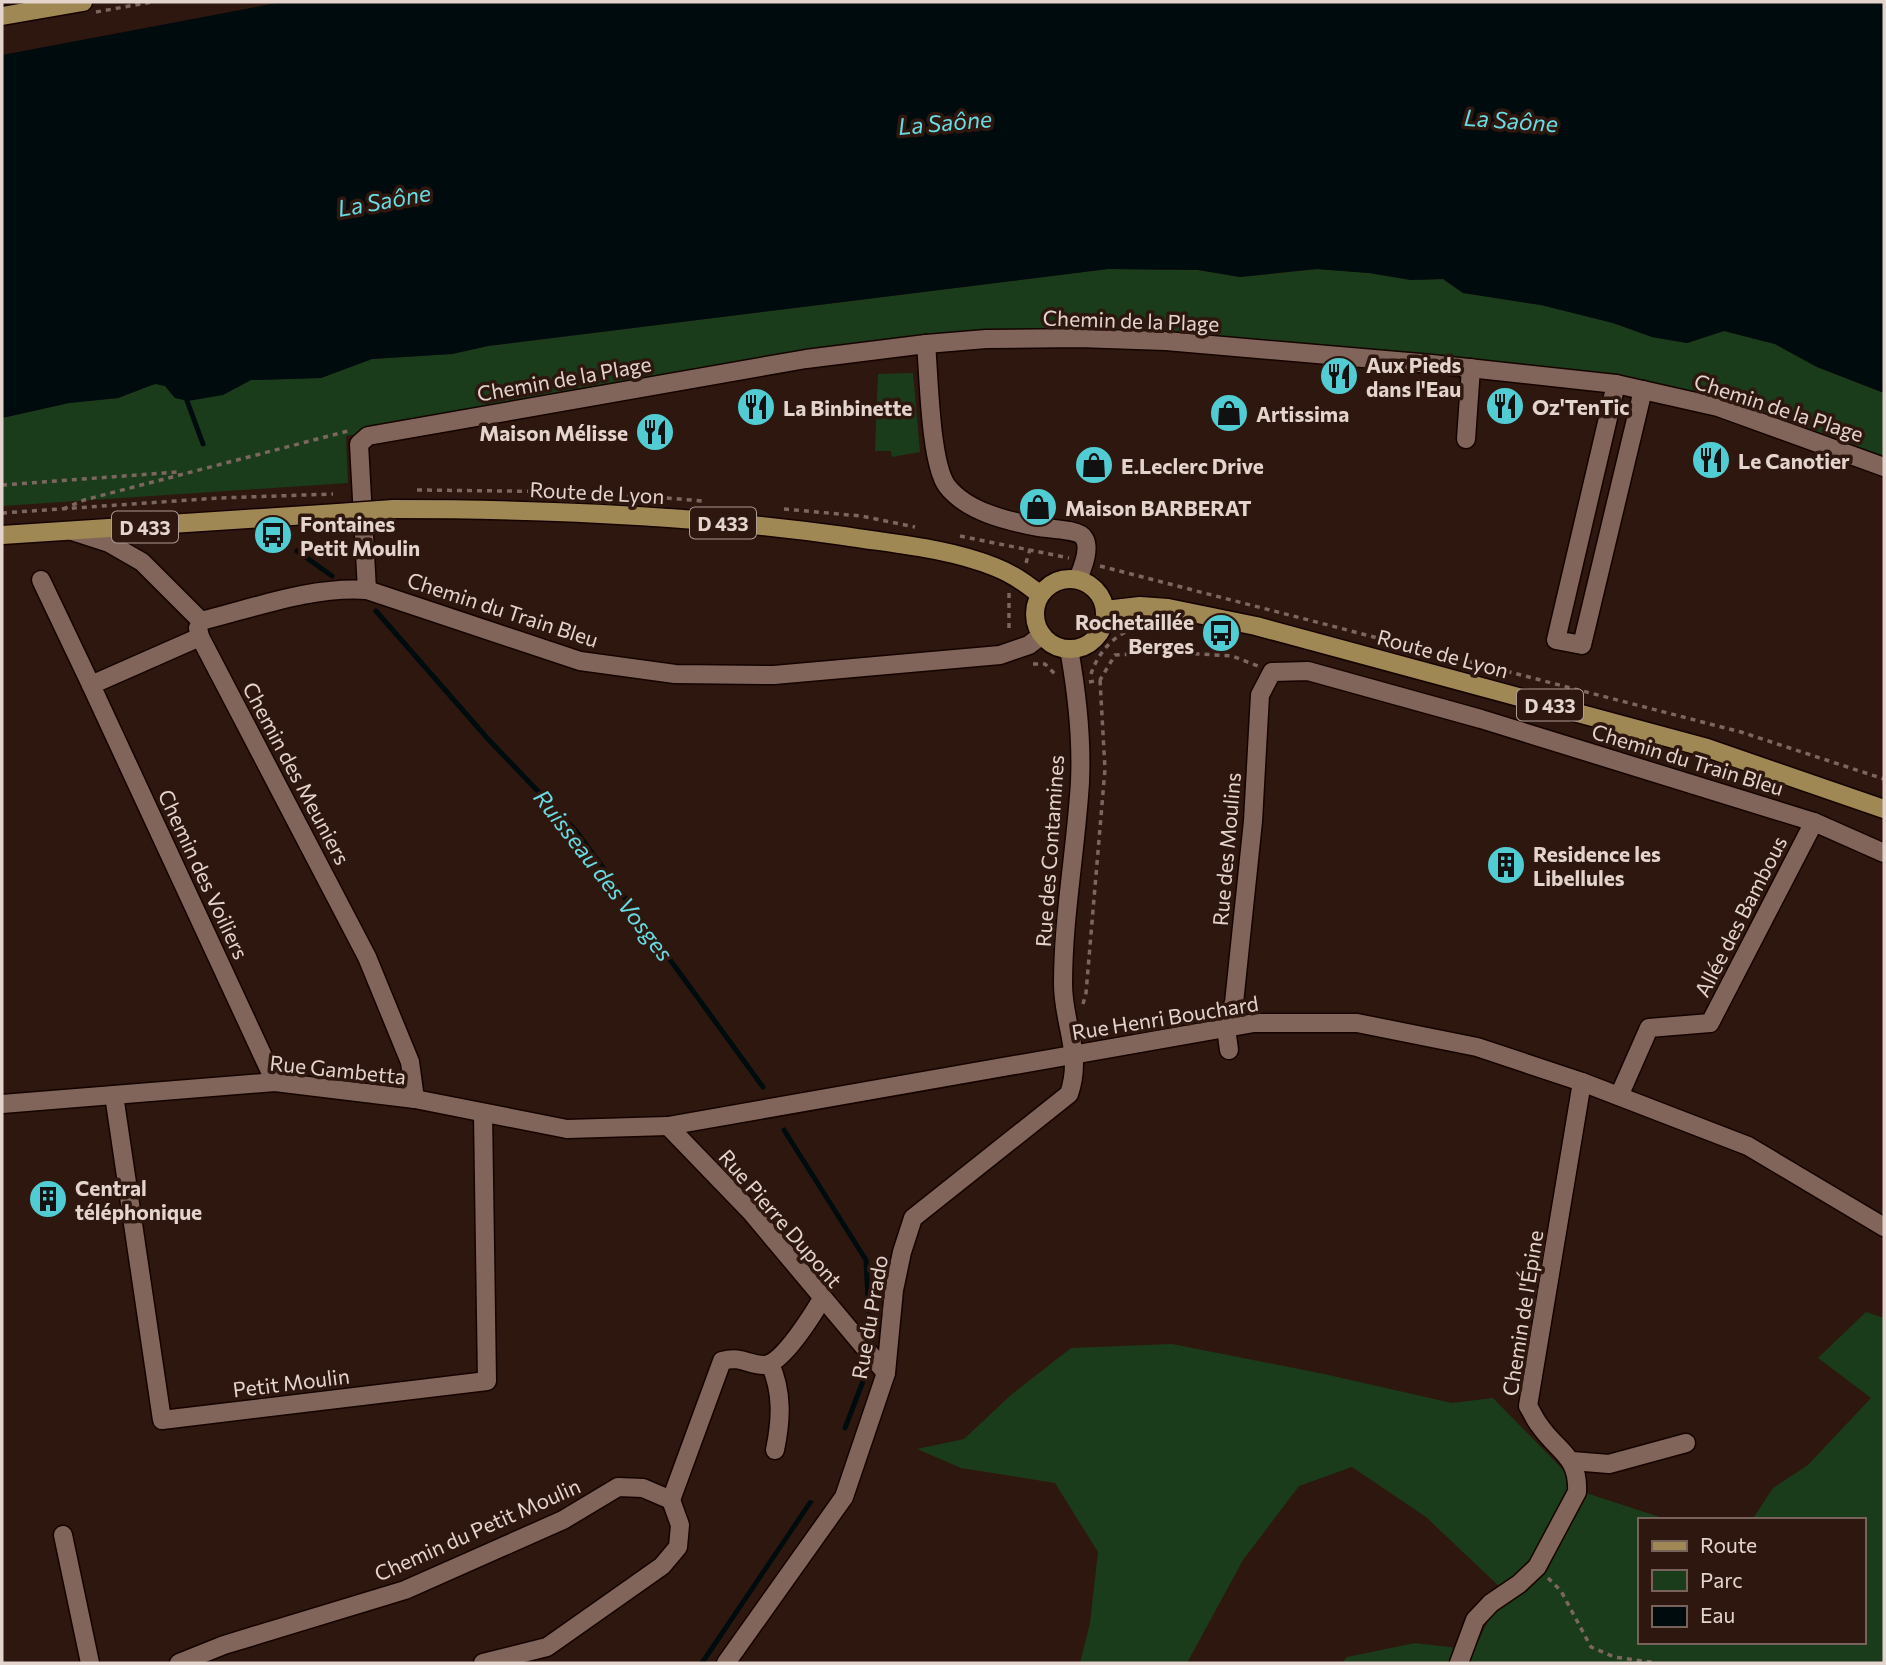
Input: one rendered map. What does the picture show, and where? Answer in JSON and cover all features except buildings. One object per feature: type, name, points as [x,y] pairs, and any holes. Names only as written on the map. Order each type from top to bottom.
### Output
[{"type":"main road","points":[[2,16],[83,2]]},
{"type":"main road","name":"Route de Lyon","points":[[68,530],[393,509],[484,509],[644,516],[804,531],[956,555],[995,567],[1018,578],[1040,595]]},
{"type":"main road","name":"D 433","points":[[2,535],[68,530]]},
{"type":"main road","points":[[1078,579],[1097,590],[1103,600],[1104,622],[1100,633],[1091,642],[1081,648],[1069,649],[1049,643],[1042,635],[1035,616],[1035,605],[1040,595],[1054,582],[1078,579]]},
{"type":"main road","name":"Route de Lyon","points":[[1105,610],[1140,606],[1168,608],[1256,626],[1707,748],[1884,809]]},
{"type":"street","name":"Chemin de la Plage","points":[[360,433],[807,359],[926,344],[986,339],[1122,339],[1471,368],[1616,384],[1718,407],[1884,467]]},
{"type":"street","points":[[926,344],[935,456],[945,484],[968,504],[1000,518],[1079,533],[1086,546],[1078,579]]},
{"type":"street","points":[[1466,439],[1471,368]]},
{"type":"street","points":[[1616,384],[1556,640],[1582,645],[1643,390]]},
{"type":"street","points":[[360,433],[367,590]]},
{"type":"street","name":"Chemin des Meuniers","points":[[68,530],[109,542],[142,562],[156,573],[200,629],[367,957],[410,1062],[415,1100]]},
{"type":"street","name":"Chemin des Voiliers","points":[[41,580],[275,1082]]},
{"type":"street","name":"Chemin du Train Bleu","points":[[200,629],[317,593],[340,589],[367,590],[580,660],[675,674],[774,675],[1000,655],[1029,645],[1042,635]]},
{"type":"street","points":[[91,685],[200,629]]},
{"type":"street","name":"Rue des Contamines","points":[[1069,649],[1075,684],[1080,782],[1063,986],[1075,1055]]},
{"type":"street","name":"Chemin du Train Bleu","points":[[1272,672],[1308,671],[1481,719],[1814,822],[1884,853]]},
{"type":"street","name":"Rue des Moulins","points":[[1223,1029],[1234,1003],[1253,821],[1260,695],[1272,672]]},
{"type":"street","name":"Allée des Bambous","points":[[1619,1096],[1649,1028],[1710,1023],[1814,822]]},
{"type":"street","name":"Rue Henri Bouchard","points":[[668,1126],[1254,1023],[1357,1023],[1477,1047],[1619,1096],[1748,1146],[1884,1227]]},
{"type":"street","points":[[1223,1029],[1229,1051]]},
{"type":"street","name":"Rue du Prado","points":[[726,1663],[844,1497],[886,1373],[894,1290],[913,1218],[1069,1094],[1073,1082],[1075,1055]]},
{"type":"street","name":"Rue Gambetta","points":[[2,1104],[275,1082],[415,1100],[567,1129],[668,1126]]},
{"type":"street","name":"Chemin de l'Épine","points":[[1572,1461],[1540,1427],[1528,1406],[1582,1082]]},
{"type":"street","name":"Petit Moulin","points":[[114,1095],[162,1420],[487,1381],[483,1113]]},
{"type":"street","name":"Rue Pierre Dupont","points":[[668,1126],[751,1212],[886,1373]]},
{"type":"street","points":[[483,1663],[504,1660],[547,1647],[662,1566],[678,1546],[680,1525],[671,1500],[722,1361],[735,1357],[762,1365],[771,1364],[800,1334],[822,1299]]},
{"type":"street","points":[[771,1364],[777,1378],[781,1422],[775,1450]]},
{"type":"street","points":[[1459,1663],[1475,1620],[1491,1603],[1519,1584],[1536,1567],[1547,1549],[1577,1492],[1578,1479],[1572,1461],[1609,1464],[1686,1443]]},
{"type":"street","name":"Chemin du Petit Moulin","points":[[179,1663],[224,1645],[405,1590],[563,1520],[618,1488],[643,1488],[671,1500]]},
{"type":"street","points":[[64,1535],[90,1663]]},
{"type":"path","points":[[64,509],[84,499],[184,472],[360,433]]},
{"type":"path","points":[[2,485],[184,472]]},
{"type":"path","points":[[2,513],[219,498],[338,494]]},
{"type":"path","points":[[1026,563],[1030,550]]},
{"type":"path","points":[[1141,576],[1141,584]]},
{"type":"path","points":[[1009,593],[1009,641]]},
{"type":"path","points":[[1100,681],[1087,682],[1095,660],[1117,637],[1138,626]]},
{"type":"path","points":[[1081,1009],[1086,993],[1104,790],[1105,747],[1100,681],[1115,655],[1168,652],[1232,656],[1272,672]]},
{"type":"path","points":[[1026,663],[1045,664],[1061,680]]},
{"type":"path","points":[[1536,1567],[1561,1591],[1591,1647],[1614,1657],[1657,1663]]},
{"type":"green space","points":[[1108,269],[1198,270],[1240,277],[1319,269],[1411,280],[1443,279],[1463,293],[1541,305],[1613,323],[1652,337],[1687,343],[1724,331],[1775,344],[1817,367],[1884,393],[1884,463],[1721,404],[1400,354],[936,338],[346,436],[348,483],[2,506],[2,418],[69,403],[118,398],[155,383],[165,386],[175,398],[222,395],[251,380],[321,378],[372,359],[452,354],[488,346]]},
{"type":"green space","points":[[913,373],[920,452],[892,457],[891,451],[875,451],[878,374]]},
{"type":"green space","points":[[1866,1312],[1884,1318],[1884,1663],[1342,1663],[1347,1657],[1415,1643],[1474,1650],[1503,1590],[1426,1517],[1352,1467],[1299,1486],[1243,1560],[1187,1663],[1080,1663],[1090,1623],[1098,1552],[1055,1483],[961,1468],[917,1449],[964,1439],[1011,1395],[1071,1348],[1172,1344],[1452,1403],[1493,1398],[1586,1493],[1663,1518],[1638,1518],[1638,1644],[1865,1644],[1865,1518],[1753,1518],[1773,1488],[1808,1465],[1871,1398],[1818,1358]]},
{"type":"water","name":"La Saône","points":[[282,2],[1884,2],[1884,393],[1817,367],[1775,344],[1724,331],[1687,343],[1652,337],[1613,323],[1541,305],[1463,293],[1443,279],[1411,280],[1369,273],[1316,269],[1240,277],[1198,270],[1108,269],[488,346],[452,354],[372,359],[321,378],[251,380],[223,395],[188,401],[175,398],[165,386],[155,384],[118,398],[69,403],[2,418],[2,55]]},
{"type":"water","points":[[809,1500],[814,1501],[705,1663],[699,1663]]},
{"type":"waterway","name":"Ruisseau des Vosges","points":[[186,398],[203,444]]},
{"type":"waterway","name":"Ruisseau des Vosges","points":[[297,551],[332,576]]},
{"type":"waterway","name":"Ruisseau des Vosges","points":[[376,611],[488,739],[576,831],[763,1087]]},
{"type":"waterway","name":"Ruisseau des Vosges","points":[[784,1130],[866,1260],[870,1337]]},
{"type":"waterway","name":"Ruisseau des Vosges","points":[[845,1428],[865,1376]]},
{"type":"place","name":"Aux Pieds dans l'Eau","points":[[1339,376]]},
{"type":"place","name":"Oz'TenTic","points":[[1505,406]]},
{"type":"place","name":"La Binbinette","points":[[756,407]]},
{"type":"place","name":"Artissima","points":[[1229,413]]},
{"type":"place","name":"Maison Mélisse","points":[[655,432]]},
{"type":"place","name":"Le Canotier","points":[[1711,460]]},
{"type":"place","name":"E.Leclerc Drive","points":[[1094,465]]},
{"type":"place","name":"Maison BARBERAT","points":[[1038,507]]},
{"type":"place","name":"Fontaines Petit Moulin","points":[[273,535]]},
{"type":"place","name":"Rochetaillée Berges","points":[[1221,633]]},
{"type":"place","name":"Residence les Libellules","points":[[1506,865]]},
{"type":"place","name":"Central téléphonique","points":[[48,1199]]}]
